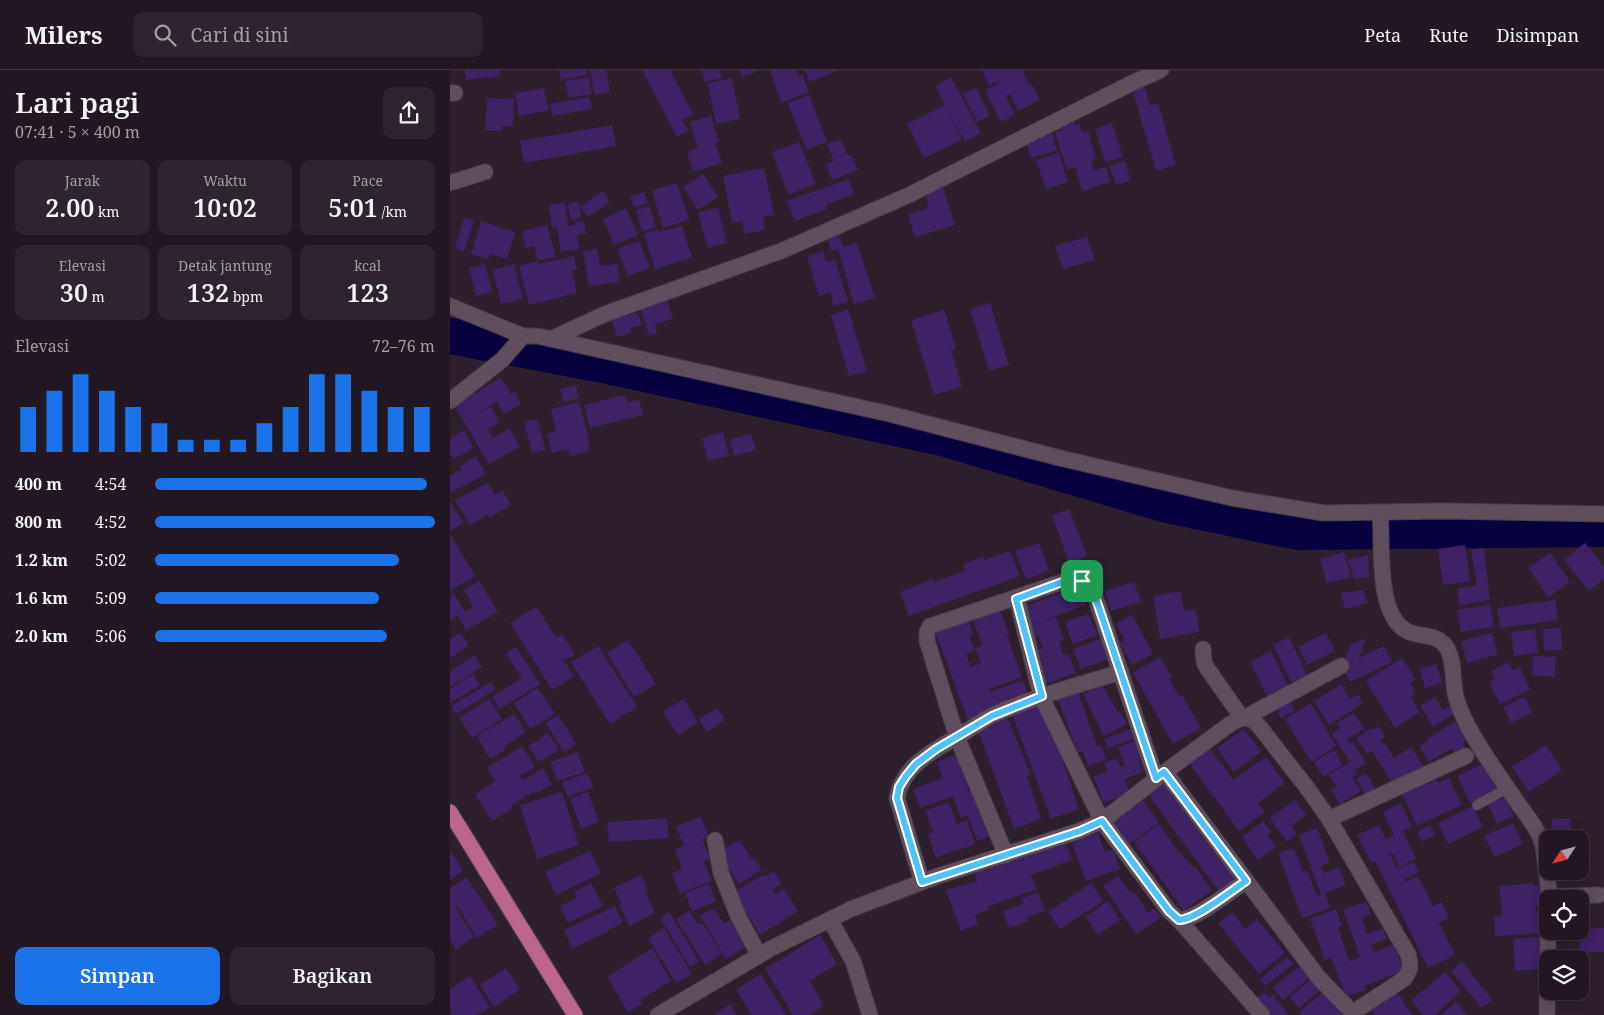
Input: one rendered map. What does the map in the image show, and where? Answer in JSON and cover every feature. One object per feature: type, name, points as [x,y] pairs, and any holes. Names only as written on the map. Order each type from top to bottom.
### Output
[{"type":"main road","points":[[450,812],[575,1015]]},
{"type":"street","points":[[551,339],[605,314],[781,251],[909,195],[1161,70]]},
{"type":"street","points":[[450,183],[485,172]]},
{"type":"street","points":[[450,306],[520,340]]},
{"type":"street","points":[[450,401],[502,360],[520,340],[537,336],[890,414],[1060,458],[1232,498],[1324,513],[1380,518],[1442,511],[1604,514]]},
{"type":"street","points":[[1380,518],[1385,588],[1390,612],[1405,630],[1436,638],[1446,646],[1449,652],[1456,697],[1473,736],[1540,837],[1549,890]]},
{"type":"street","points":[[1006,855],[957,737],[927,641],[927,632],[930,626],[1016,599],[1065,581],[1082,581],[1091,588],[1096,599],[1160,775],[1246,881],[1320,978],[1354,1014],[1404,979],[1411,965],[1408,954],[1330,820],[1259,726],[1253,720],[1243,718],[1204,662],[1203,649]]},
{"type":"street","points":[[1016,599],[1042,696],[1102,821],[1169,911],[1262,1015]]},
{"type":"street","points":[[658,1015],[759,955],[851,909],[922,882],[1080,831],[1102,821],[1160,775],[1230,724],[1341,666]]},
{"type":"street","points":[[922,882],[897,798],[899,787],[916,764],[936,749],[992,716],[1042,696],[1121,672]]},
{"type":"street","points":[[1330,820],[1466,756]]},
{"type":"street","points":[[715,840],[721,873],[739,918],[759,955]]},
{"type":"street","points":[[1179,920],[1195,915],[1246,881]]},
{"type":"street","points":[[1589,895],[1599,894]]},
{"type":"street","points":[[830,920],[852,961],[870,1015]]},
{"type":"street","points":[[1546,1015],[1548,940]]},
{"type":"lane","points":[[1477,805],[1508,788]]},
{"type":"building","points":[[465,70],[499,70],[500,76],[466,80]]},
{"type":"building","points":[[559,70],[586,70],[587,75],[561,80]]},
{"type":"building","points":[[590,70],[606,70],[610,92],[595,95]]},
{"type":"building","points":[[642,70],[670,70],[693,114],[682,120],[689,131],[677,137]]},
{"type":"building","points":[[702,70],[720,70],[722,78],[704,82]]},
{"type":"building","points":[[739,70],[760,70],[742,77]]},
{"type":"building","points":[[770,70],[797,70],[799,77],[803,75],[809,92],[781,103]]},
{"type":"building","points":[[805,70],[839,70],[810,82]]},
{"type":"building","points":[[982,70],[1022,70],[1029,85],[1031,83],[1040,100],[1018,111],[1010,94],[1006,96],[1015,115],[1001,122],[985,90],[999,83],[998,81],[989,85]]},
{"type":"building","points":[[589,77],[592,94],[568,98],[565,81]]},
{"type":"building","points":[[951,77],[981,133],[965,142],[949,113],[962,140],[924,158],[907,124],[945,105],[935,86]]},
{"type":"building","points":[[732,78],[740,119],[716,124],[708,83]]},
{"type":"building","points":[[1144,85],[1150,105],[1158,103],[1176,165],[1156,171],[1132,89]]},
{"type":"building","points":[[544,88],[549,110],[519,116],[515,93]]},
{"type":"building","points":[[976,88],[990,116],[977,122],[963,94]]},
{"type":"building","points":[[809,95],[827,142],[806,150],[788,103]]},
{"type":"building","points":[[589,97],[592,109],[553,116],[550,104]]},
{"type":"building","points":[[487,98],[514,99],[513,126],[502,126],[502,131],[485,130]]},
{"type":"building","points":[[711,116],[719,142],[715,143],[722,163],[693,172],[687,152],[698,148],[690,122]]},
{"type":"building","points":[[1074,119],[1075,125],[1079,123],[1082,132],[1088,131],[1096,159],[1091,161],[1094,170],[1106,167],[1110,182],[1082,191],[1075,167],[1067,170],[1055,132],[1063,129],[1054,131],[1052,126]]},
{"type":"building","points":[[1112,123],[1123,157],[1105,162],[1095,129]]},
{"type":"building","points":[[612,125],[616,146],[524,163],[520,141]]},
{"type":"building","points":[[1052,133],[1057,150],[1031,158],[1026,141]]},
{"type":"building","points":[[841,139],[848,156],[851,155],[858,170],[832,180],[826,164],[834,161],[827,144]]},
{"type":"building","points":[[799,142],[816,184],[788,195],[772,152]]},
{"type":"building","points":[[1059,153],[1068,182],[1046,189],[1036,160]]},
{"type":"building","points":[[1125,161],[1131,181],[1116,185],[1109,166]]},
{"type":"building","points":[[764,168],[774,215],[763,217],[765,230],[744,234],[742,221],[732,223],[723,176]]},
{"type":"building","points":[[703,174],[718,197],[698,210],[683,187]]},
{"type":"building","points":[[849,179],[854,194],[826,205],[827,209],[795,221],[787,201]]},
{"type":"building","points":[[677,183],[689,220],[663,228],[652,190]]},
{"type":"building","points":[[943,187],[955,225],[915,237],[908,214],[929,208],[924,193]]},
{"type":"building","points":[[603,191],[610,202],[588,217],[580,207]]},
{"type":"building","points":[[644,192],[648,203],[634,208],[630,197]]},
{"type":"building","points":[[579,202],[581,218],[571,220],[568,204]]},
{"type":"building","points":[[565,203],[568,226],[575,225],[575,222],[584,221],[586,234],[577,235],[579,249],[561,252],[557,227],[552,228],[549,205]]},
{"type":"building","points":[[650,206],[656,227],[642,231],[636,210]]},
{"type":"building","points":[[718,207],[727,243],[708,248],[698,213]]},
{"type":"building","points":[[626,208],[638,235],[614,245],[603,219]]},
{"type":"building","points":[[464,218],[474,221],[464,251],[455,248]]},
{"type":"building","points":[[481,221],[515,232],[507,259],[490,254],[488,259],[471,254]]},
{"type":"building","points":[[547,225],[556,257],[538,261],[534,246],[526,248],[522,231]]},
{"type":"building","points":[[682,226],[692,258],[655,269],[644,234],[658,229],[659,232]]},
{"type":"building","points":[[838,231],[843,247],[857,243],[875,298],[854,304],[838,249],[831,251],[826,234]]},
{"type":"building","points":[[1087,237],[1095,260],[1063,269],[1055,246]]},
{"type":"building","points":[[639,241],[650,268],[628,276],[617,249]]},
{"type":"building","points":[[597,249],[600,266],[617,264],[620,282],[589,286],[583,251]]},
{"type":"building","points":[[823,251],[826,262],[835,259],[848,302],[834,306],[830,292],[819,296],[807,256]]},
{"type":"building","points":[[574,256],[577,270],[572,271],[577,293],[529,305],[519,266],[538,261],[539,264]]},
{"type":"building","points":[[485,264],[492,292],[476,296],[469,268]]},
{"type":"building","points":[[514,264],[523,299],[501,304],[493,270]]},
{"type":"building","points":[[667,299],[673,319],[655,324],[657,333],[649,336],[639,305]]},
{"type":"building","points":[[990,303],[1009,365],[989,371],[970,309]]},
{"type":"building","points":[[848,309],[867,371],[849,376],[831,315]]},
{"type":"building","points":[[944,310],[956,348],[951,350],[962,387],[934,395],[911,320]]},
{"type":"building","points":[[625,312],[626,316],[638,313],[642,325],[630,328],[631,333],[617,337],[611,317]]},
{"type":"building","points":[[501,378],[511,394],[515,392],[521,404],[504,414],[497,402],[478,413],[491,407],[500,422],[488,429],[493,438],[509,428],[520,447],[489,464],[454,405]]},
{"type":"building","points":[[576,385],[579,398],[563,402],[560,389]]},
{"type":"building","points":[[625,395],[627,402],[639,400],[643,415],[590,428],[584,405]]},
{"type":"building","points":[[579,402],[590,444],[588,444],[590,451],[570,456],[568,449],[552,453],[547,434],[556,431],[551,409]]},
{"type":"building","points":[[537,419],[546,450],[532,453],[524,422]]},
{"type":"building","points":[[464,430],[474,448],[454,459],[450,453],[450,438]]},
{"type":"building","points":[[723,432],[729,456],[708,461],[702,438]]},
{"type":"building","points":[[751,434],[756,450],[734,456],[730,439]]},
{"type":"building","points":[[476,456],[486,474],[450,493],[450,476],[462,469],[460,466]]},
{"type":"building","points":[[488,483],[495,495],[503,491],[511,505],[490,517],[488,514],[470,525],[455,500]]},
{"type":"building","points":[[450,501],[463,523],[450,531]]},
{"type":"building","points":[[1069,509],[1087,556],[1069,563],[1052,515]]},
{"type":"building","points":[[450,534],[475,576],[450,591]]},
{"type":"building","points":[[1039,543],[1049,571],[1026,579],[1015,551]]},
{"type":"building","points":[[1585,543],[1604,567],[1604,579],[1589,591],[1564,560]]},
{"type":"building","points":[[1465,545],[1470,581],[1443,585],[1438,549]]},
{"type":"building","points":[[1484,548],[1490,600],[1459,605],[1457,588],[1477,585],[1471,550]]},
{"type":"building","points":[[1010,551],[1020,576],[909,616],[900,592],[933,579],[934,582],[965,571],[963,564],[983,557],[984,560]]},
{"type":"building","points":[[1344,552],[1351,577],[1327,583],[1320,559]]},
{"type":"building","points":[[1550,553],[1570,582],[1548,597],[1528,568]]},
{"type":"building","points":[[1368,555],[1369,577],[1354,579],[1348,560]]},
{"type":"building","points":[[479,581],[498,612],[466,630],[458,616],[450,621],[450,596],[454,594],[465,612],[473,607],[464,590]]},
{"type":"building","points":[[1134,582],[1141,602],[1111,611],[1104,591]]},
{"type":"building","points":[[1080,588],[1086,605],[1034,624],[1056,617],[1064,640],[1059,642],[1063,655],[1069,654],[1076,673],[1045,684],[1038,665],[1043,663],[1038,649],[1043,648],[1039,636],[1032,639],[1020,608],[1069,590],[1069,592]]},
{"type":"building","points":[[1363,590],[1368,603],[1345,609],[1341,593]]},
{"type":"building","points":[[1181,591],[1184,611],[1196,609],[1199,632],[1160,639],[1153,596]]},
{"type":"building","points":[[1555,600],[1558,620],[1500,628],[1497,608]]},
{"type":"building","points":[[1490,605],[1494,627],[1461,632],[1457,610]]},
{"type":"building","points":[[536,607],[556,637],[562,634],[575,655],[565,660],[562,658],[574,676],[552,690],[510,623]]},
{"type":"building","points":[[1000,610],[1022,677],[989,689],[990,692],[1023,680],[1029,698],[968,720],[935,631],[968,619],[973,634],[969,636],[975,651],[966,654],[971,667],[981,663],[975,648],[982,645],[973,620]]},
{"type":"building","points":[[1088,614],[1098,635],[1073,644],[1065,622]]},
{"type":"building","points":[[1132,614],[1153,654],[1132,665],[1120,643],[1125,640],[1116,624]]},
{"type":"building","points":[[1561,628],[1562,650],[1544,651],[1543,629]]},
{"type":"building","points":[[1535,629],[1538,653],[1514,656],[1511,632]]},
{"type":"building","points":[[461,633],[469,646],[450,658],[450,639]]},
{"type":"building","points":[[1326,633],[1335,651],[1307,665],[1298,647]]},
{"type":"building","points":[[1492,633],[1498,654],[1467,663],[1461,641]]},
{"type":"building","points":[[1289,637],[1307,675],[1291,682],[1273,645]]},
{"type":"building","points":[[1366,638],[1359,658],[1384,646],[1392,662],[1350,682],[1342,667],[1350,645]]},
{"type":"building","points":[[1101,639],[1108,659],[1081,669],[1073,649]]},
{"type":"building","points":[[628,640],[656,684],[634,697],[607,653]]},
{"type":"building","points":[[598,646],[637,707],[610,724],[571,662]]},
{"type":"building","points":[[516,647],[540,684],[500,709],[492,697],[521,678],[506,653]]},
{"type":"building","points":[[1271,651],[1289,687],[1268,698],[1250,662]]},
{"type":"building","points":[[475,655],[482,667],[450,687],[450,671]]},
{"type":"building","points":[[1533,656],[1556,657],[1555,677],[1532,675]]},
{"type":"building","points":[[1160,657],[1172,677],[1169,679],[1179,697],[1182,695],[1201,728],[1173,744],[1133,673]]},
{"type":"building","points":[[1402,658],[1416,680],[1410,683],[1416,694],[1411,697],[1420,712],[1395,728],[1366,681]]},
{"type":"building","points":[[1509,662],[1513,671],[1520,667],[1530,690],[1500,704],[1489,682],[1495,679],[1491,671]]},
{"type":"building","points":[[1436,664],[1442,683],[1425,688],[1420,669]]},
{"type":"building","points":[[473,674],[480,685],[452,702],[450,700],[450,689]]},
{"type":"building","points":[[491,682],[495,690],[456,714],[451,706]]},
{"type":"building","points":[[1102,684],[1127,724],[1104,736],[1083,694]]},
{"type":"building","points":[[1341,684],[1350,699],[1358,694],[1363,703],[1329,725],[1314,701]]},
{"type":"building","points":[[538,688],[555,714],[530,729],[514,703]]},
{"type":"building","points":[[1078,692],[1097,746],[1101,745],[1106,760],[1088,766],[1083,751],[1078,753],[1058,699]]},
{"type":"building","points":[[1435,697],[1443,710],[1450,706],[1455,713],[1433,727],[1420,706]]},
{"type":"building","points":[[1525,697],[1532,713],[1511,723],[1503,707]]},
{"type":"building","points":[[489,699],[502,719],[472,738],[459,718]]},
{"type":"building","points":[[684,699],[698,723],[678,735],[663,712]]},
{"type":"building","points":[[1288,699],[1295,710],[1281,718],[1275,708]]},
{"type":"building","points":[[1311,703],[1336,746],[1311,762],[1285,719]]},
{"type":"building","points":[[1039,704],[1053,741],[1056,740],[1079,809],[1051,819],[1012,714]]},
{"type":"building","points":[[717,708],[725,720],[707,732],[699,719]]},
{"type":"building","points":[[1354,713],[1364,729],[1347,739],[1350,743],[1353,742],[1366,763],[1355,770],[1357,774],[1352,777],[1361,791],[1340,804],[1331,790],[1337,787],[1329,775],[1350,762],[1332,734],[1340,728],[1337,723]]},
{"type":"building","points":[[514,714],[526,732],[505,746],[506,749],[490,759],[477,736]]},
{"type":"building","points":[[558,715],[576,744],[564,752],[546,723]]},
{"type":"building","points":[[1008,719],[1031,775],[1027,776],[1041,819],[1014,829],[978,730]]},
{"type":"building","points":[[1457,720],[1468,739],[1462,743],[1467,750],[1458,756],[1453,749],[1450,749],[1429,762],[1419,746]]},
{"type":"building","points":[[1379,726],[1385,737],[1380,740],[1382,744],[1385,743],[1394,758],[1411,747],[1424,767],[1394,785],[1372,751],[1367,754],[1356,738]]},
{"type":"building","points":[[1133,728],[1137,738],[1108,748],[1104,739]]},
{"type":"building","points":[[1244,729],[1261,752],[1234,772],[1217,748]]},
{"type":"building","points":[[548,733],[559,750],[539,762],[528,746]]},
{"type":"building","points":[[1135,741],[1142,759],[1139,760],[1144,772],[1124,779],[1130,793],[1103,803],[1094,776],[1107,772],[1104,763],[1117,758],[1121,767],[1125,766],[1118,747]]},
{"type":"building","points":[[1546,745],[1562,770],[1529,792],[1512,767]]},
{"type":"building","points":[[522,746],[535,767],[520,776],[522,780],[543,768],[552,784],[535,794],[533,792],[511,806],[513,808],[492,821],[475,794],[496,781],[487,768]]},
{"type":"building","points":[[1209,747],[1233,780],[1266,757],[1285,783],[1258,803],[1265,812],[1239,831],[1188,762]]},
{"type":"building","points":[[1334,750],[1343,765],[1323,777],[1314,762]]},
{"type":"building","points":[[578,752],[585,772],[557,781],[550,762]]},
{"type":"building","points":[[957,754],[969,791],[975,789],[992,835],[977,841],[968,816],[961,818],[953,796],[920,808],[913,789],[943,778],[937,762]]},
{"type":"building","points":[[1484,763],[1497,789],[1470,803],[1457,776]]},
{"type":"building","points":[[588,773],[593,787],[568,797],[562,782]]},
{"type":"building","points":[[1366,773],[1377,791],[1367,796],[1356,779]]},
{"type":"building","points":[[1449,778],[1462,805],[1417,826],[1402,794],[1425,783],[1426,785],[1437,780],[1438,783]]},
{"type":"building","points":[[1165,781],[1177,798],[1175,799],[1237,881],[1220,893],[1147,793]]},
{"type":"building","points":[[562,792],[579,845],[537,859],[520,805]]},
{"type":"building","points":[[588,792],[599,822],[581,829],[570,798]]},
{"type":"building","points":[[1505,797],[1514,816],[1497,824],[1488,805]]},
{"type":"building","points":[[1142,799],[1159,822],[1129,844],[1112,820]]},
{"type":"building","points":[[1295,800],[1306,815],[1291,826],[1297,834],[1287,842],[1270,818]]},
{"type":"building","points":[[949,802],[957,824],[967,820],[975,844],[936,858],[928,834],[933,832],[925,811]]},
{"type":"building","points":[[1401,803],[1412,827],[1403,831],[1416,859],[1399,867],[1392,852],[1383,857],[1390,854],[1397,868],[1414,862],[1419,872],[1404,879],[1405,882],[1418,876],[1433,906],[1442,902],[1449,918],[1439,923],[1455,955],[1428,968],[1375,861],[1371,863],[1357,835],[1379,825],[1386,840],[1394,835],[1383,812]]},
{"type":"building","points":[[1473,806],[1483,827],[1448,844],[1438,823]]},
{"type":"building","points":[[701,817],[709,837],[702,839],[710,859],[704,861],[712,881],[680,893],[672,873],[682,869],[675,849],[684,846],[676,826]]},
{"type":"building","points":[[667,818],[669,838],[609,842],[607,822]]},
{"type":"building","points":[[1570,818],[1571,830],[1552,830],[1551,819]]},
{"type":"building","points":[[1263,821],[1271,832],[1267,835],[1276,847],[1258,860],[1242,837]]},
{"type":"building","points":[[1513,823],[1523,844],[1495,857],[1484,836]]},
{"type":"building","points":[[1159,824],[1180,854],[1193,868],[1195,867],[1212,890],[1184,911],[1134,842]]},
{"type":"building","points":[[1430,825],[1435,835],[1422,842],[1417,832]]},
{"type":"building","points":[[1317,828],[1330,863],[1321,866],[1324,873],[1339,867],[1346,885],[1325,893],[1330,908],[1302,918],[1278,853],[1294,848],[1303,872],[1307,870],[1317,896],[1321,894],[1299,835]]},
{"type":"building","points":[[1098,833],[1105,852],[1113,849],[1120,869],[1086,881],[1072,843]]},
{"type":"building","points":[[740,840],[751,859],[753,857],[762,870],[739,884],[719,852]]},
{"type":"building","points":[[1066,844],[1072,860],[1031,875],[1037,889],[987,907],[988,910],[975,915],[978,924],[961,931],[946,890],[977,881],[974,872]]},
{"type":"building","points":[[450,850],[463,871],[450,880]]},
{"type":"building","points":[[590,851],[601,873],[556,895],[545,872]]},
{"type":"building","points":[[774,871],[782,884],[772,890],[775,894],[784,889],[798,911],[760,935],[734,892],[763,875],[764,877]]},
{"type":"building","points":[[641,875],[648,890],[645,891],[655,913],[629,926],[614,888]]},
{"type":"building","points":[[1118,876],[1131,894],[1134,892],[1148,913],[1154,908],[1161,918],[1136,934],[1103,886]]},
{"type":"building","points":[[467,877],[498,925],[477,938],[458,907],[456,908],[474,937],[456,949],[450,940],[450,888]]},
{"type":"building","points":[[591,883],[603,906],[568,923],[560,906],[577,898],[574,892]]},
{"type":"building","points":[[1091,883],[1103,901],[1060,929],[1048,912]]},
{"type":"building","points":[[1534,883],[1534,886],[1543,885],[1544,890],[1539,890],[1539,906],[1536,906],[1536,912],[1539,912],[1539,933],[1495,936],[1494,916],[1502,915],[1499,886]]},
{"type":"building","points":[[709,884],[716,902],[692,911],[685,893]]},
{"type":"building","points":[[1038,892],[1045,911],[1027,917],[1029,921],[1009,928],[1003,911],[1023,904],[1021,899]]},
{"type":"building","points":[[1108,901],[1120,920],[1098,935],[1086,917]]},
{"type":"building","points":[[1366,902],[1371,915],[1362,918],[1367,934],[1383,929],[1387,939],[1371,945],[1374,952],[1394,945],[1404,971],[1364,986],[1366,990],[1346,997],[1331,957],[1325,960],[1310,919],[1336,909],[1342,926],[1338,927],[1349,961],[1360,957],[1343,909]]},
{"type":"building","points":[[615,906],[623,923],[572,949],[564,930]]},
{"type":"building","points":[[714,908],[724,924],[730,920],[746,947],[726,959],[700,916]]},
{"type":"building","points":[[689,911],[698,925],[702,923],[722,954],[705,965],[676,919]]},
{"type":"building","points":[[669,912],[699,961],[690,967],[660,918]]},
{"type":"building","points":[[1232,912],[1245,929],[1257,919],[1285,953],[1259,974],[1218,923]]},
{"type":"building","points":[[664,928],[692,974],[676,983],[648,938]]},
{"type":"building","points":[[1604,928],[1604,952],[1589,953],[1589,950],[1580,950],[1580,940],[1589,940],[1589,929]]},
{"type":"building","points":[[820,935],[837,964],[810,981],[824,1006],[809,1015],[793,1015],[765,969]]},
{"type":"building","points":[[1539,937],[1539,969],[1515,971],[1513,939]]},
{"type":"building","points":[[652,948],[671,981],[640,1000],[643,1003],[628,1012],[607,977]]},
{"type":"building","points":[[1287,957],[1293,964],[1265,986],[1260,979]]},
{"type":"building","points":[[1462,961],[1492,1000],[1482,1008],[1451,971]]},
{"type":"building","points":[[1299,966],[1309,978],[1283,1000],[1273,988]]},
{"type":"building","points":[[506,968],[520,990],[494,1007],[480,985]]},
{"type":"building","points":[[1445,972],[1461,991],[1435,1015],[1423,1015],[1411,1000]]},
{"type":"building","points":[[761,974],[786,1015],[751,1015],[736,989]]},
{"type":"building","points":[[470,976],[490,1007],[477,1015],[452,1015],[450,1012],[450,989]]},
{"type":"building","points":[[1314,977],[1323,988],[1299,1008],[1290,997]]},
{"type":"building","points":[[1394,990],[1413,1015],[1375,1015],[1370,1009]]},
{"type":"building","points":[[1325,991],[1346,1015],[1302,1015],[1299,1012]]},
{"type":"building","points":[[1264,992],[1269,997],[1272,994],[1288,1013],[1286,1015],[1271,1015],[1257,998]]},
{"type":"building","points":[[1456,1002],[1467,1015],[1441,1015]]},
{"type":"building","points":[[731,1004],[737,1015],[713,1015]]},
{"type":"waterway","points":[[450,336],[603,365],[946,439],[1167,505],[1297,532],[1604,529]]},
{"type":"route","points":[[1065,581],[1082,581],[1091,588],[1096,599],[1156,778],[1164,772],[1246,881],[1195,915],[1184,920],[1179,920],[1169,911],[1102,821],[1080,831],[922,882],[897,798],[899,787],[916,764],[936,749],[992,716],[1042,696],[1016,599],[1065,581]]}]
